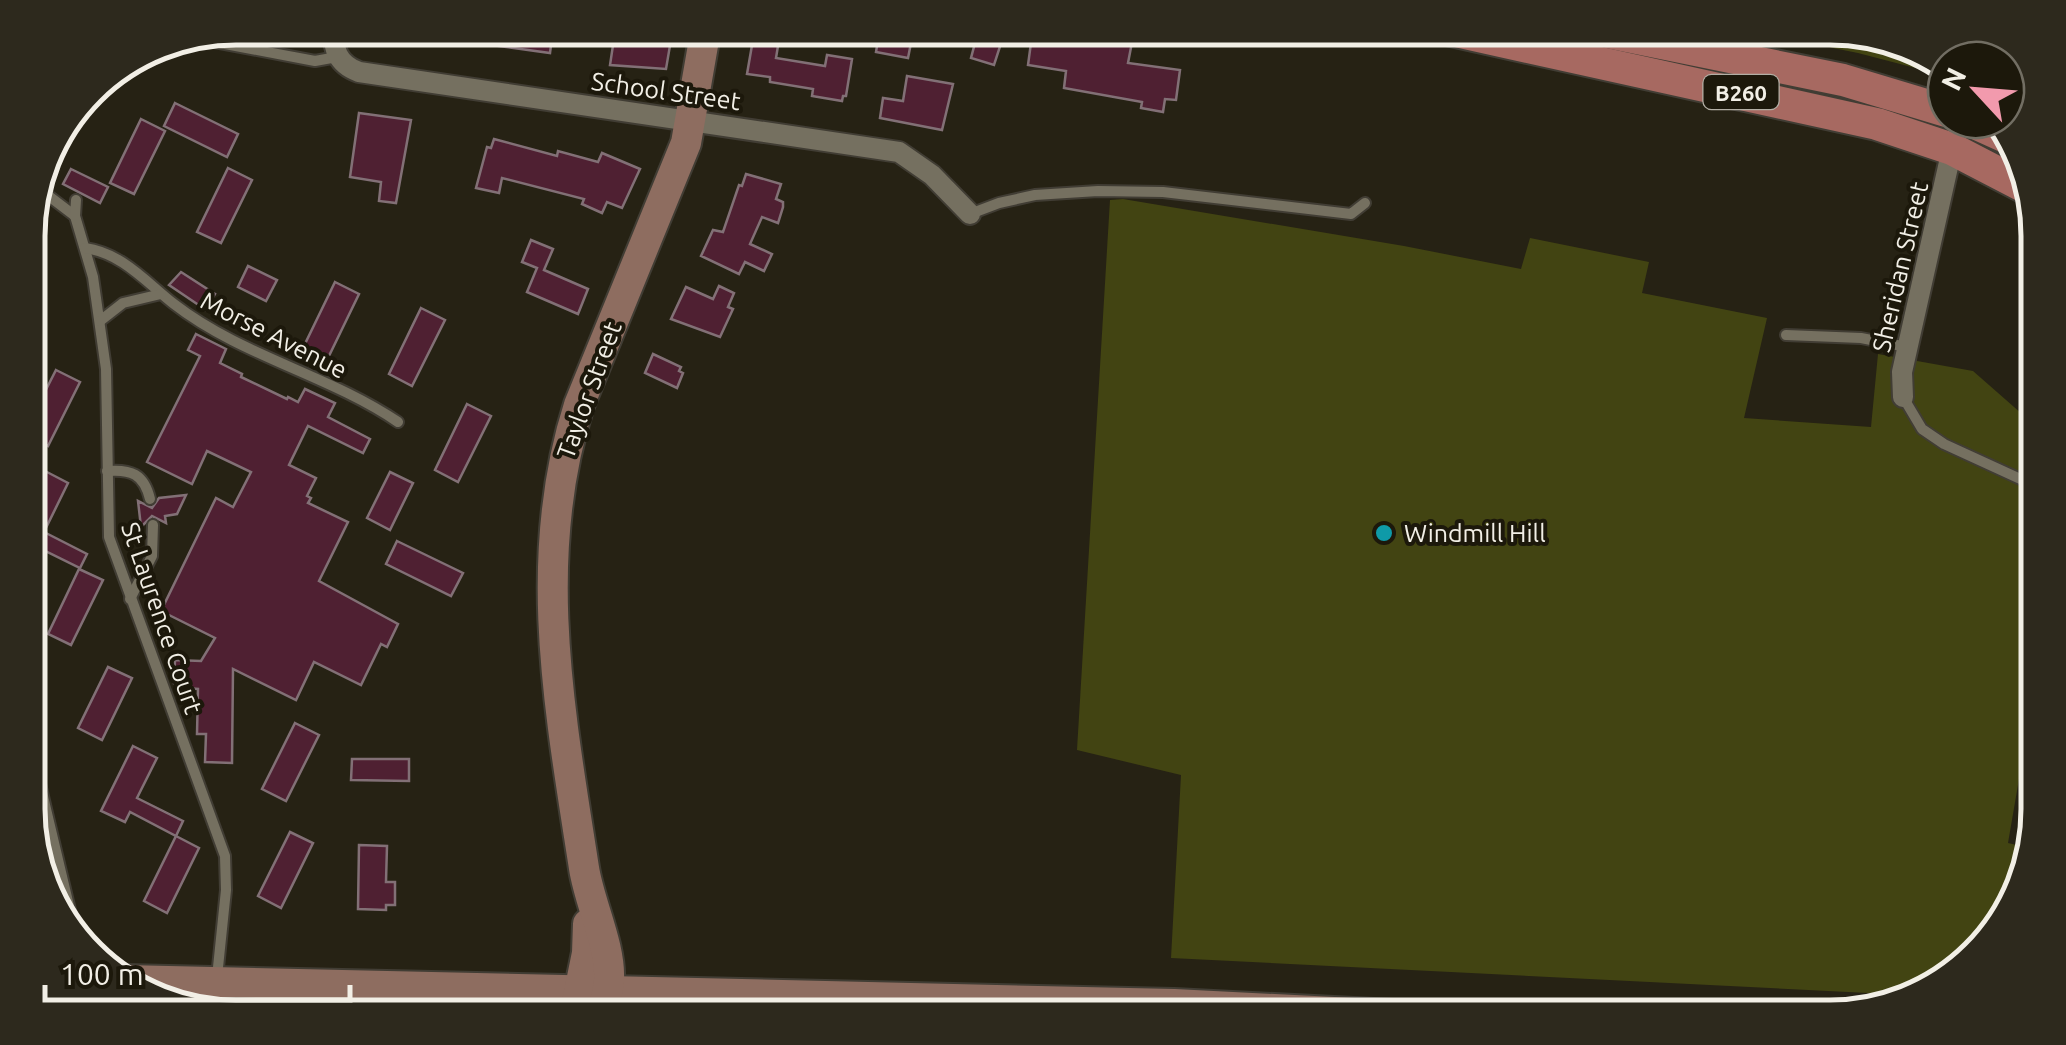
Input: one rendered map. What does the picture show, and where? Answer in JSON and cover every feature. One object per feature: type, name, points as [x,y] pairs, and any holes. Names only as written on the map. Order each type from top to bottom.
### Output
[{"type":"main road","name":"B260","points":[[1521,45],[1836,113],[1952,149],[2012,180]]},
{"type":"main road","name":"B260","points":[[1671,45],[1843,80],[1926,105]]},
{"type":"street","points":[[336,45],[338,57]]},
{"type":"street","name":"Taylor Street","points":[[590,1000],[586,886],[552,636],[553,526],[558,484],[579,405],[676,171],[692,120],[703,45]]},
{"type":"street","name":"School Street","points":[[338,57],[346,67],[366,73],[899,152],[932,175],[970,214]]},
{"type":"street","name":"Sheridan Street","points":[[1903,397],[1901,382],[1952,149]]},
{"type":"street","points":[[48,836],[54,864]]},
{"type":"street","points":[[154,981],[519,1000]]},
{"type":"lane","name":"School Street","points":[[237,45],[315,61],[338,57]]},
{"type":"lane","points":[[970,214],[999,202],[1098,191],[1163,192],[1351,214],[1365,203]]},
{"type":"lane","points":[[50,197],[75,216]]},
{"type":"lane","name":"St Laurence Court","points":[[76,200],[75,216],[100,322],[106,369],[109,536],[225,856],[226,890],[216,983]]},
{"type":"lane","name":"Morse Avenue","points":[[85,248],[120,260],[212,328],[398,422]]},
{"type":"lane","points":[[100,322],[123,302],[162,294]]},
{"type":"lane","points":[[1786,335],[1861,338],[1908,347]]},
{"type":"lane","points":[[1903,397],[1922,429],[1944,444],[2021,479]]},
{"type":"lane","points":[[107,471],[134,473],[145,483],[150,499]]},
{"type":"lane","points":[[130,600],[152,556],[153,525]]},
{"type":"shaded area","points":[[1818,45],[1879,52],[1923,70],[1858,53]]},
{"type":"shaded area","points":[[1110,200],[1404,246],[1521,269],[1530,238],[1649,262],[1642,293],[1767,318],[1744,418],[1871,427],[1878,354],[1973,371],[2021,413],[2021,779],[2008,843],[2017,845],[2001,893],[1974,935],[1936,968],[1877,993],[1171,958],[1181,775],[1077,750]]},
{"type":"building","points":[[491,45],[551,45],[550,53]]},
{"type":"building","points":[[613,45],[670,45],[666,69],[610,65]]},
{"type":"building","points":[[752,45],[778,45],[776,58],[825,66],[827,55],[852,59],[842,101],[812,96],[813,89],[747,74]]},
{"type":"building","points":[[877,45],[911,45],[908,58],[876,52]]},
{"type":"building","points":[[974,45],[1000,45],[994,65],[971,58]]},
{"type":"building","points":[[1031,45],[1131,45],[1128,63],[1180,70],[1176,100],[1165,99],[1163,112],[1141,108],[1142,102],[1064,88],[1066,71],[1028,65]]},
{"type":"building","points":[[907,76],[953,84],[942,130],[880,118],[883,98],[903,101]]},
{"type":"building","points":[[175,103],[238,134],[227,157],[164,126]]},
{"type":"building","points":[[359,113],[411,120],[396,203],[379,201],[381,182],[350,177]]},
{"type":"building","points":[[141,119],[165,131],[134,194],[110,183]]},
{"type":"building","points":[[494,139],[598,162],[602,153],[640,169],[622,208],[607,202],[602,213],[582,204],[584,199],[502,178],[499,193],[476,188],[487,147],[491,148]]},
{"type":"building","points":[[228,168],[252,180],[221,243],[197,232]]},
{"type":"building","points":[[71,169],[108,187],[100,203],[63,184]]},
{"type":"building","points":[[746,174],[781,184],[776,199],[783,202],[783,207],[778,223],[762,217],[750,244],[772,254],[764,271],[745,262],[739,274],[701,256],[713,230],[723,232]]},
{"type":"building","points":[[531,240],[553,249],[544,270],[588,289],[578,314],[527,292],[537,268],[522,262]]},
{"type":"building","points":[[248,266],[277,280],[266,301],[238,287]]},
{"type":"building","points":[[181,272],[215,294],[206,310],[169,285]]},
{"type":"building","points":[[335,282],[359,294],[327,360],[303,348]]},
{"type":"building","points":[[719,286],[734,293],[728,307],[733,309],[720,337],[671,319],[686,287],[713,299]]},
{"type":"building","points":[[421,308],[445,320],[412,386],[389,374]]},
{"type":"building","points":[[196,334],[226,349],[220,363],[242,374],[241,377],[287,399],[298,402],[305,389],[335,403],[328,417],[370,439],[363,453],[308,426],[289,465],[316,478],[307,496],[311,498],[308,503],[348,522],[319,581],[398,624],[387,647],[381,644],[361,685],[314,662],[296,700],[233,669],[232,763],[205,762],[206,734],[197,734],[198,689],[174,683],[175,660],[201,661],[215,638],[161,611],[216,498],[233,507],[251,472],[207,451],[192,484],[147,462],[200,356],[188,350]]},
{"type":"building","points":[[653,354],[681,367],[679,371],[683,373],[677,388],[645,373]]},
{"type":"building","points":[[56,370],[80,382],[48,446],[45,445],[45,392]]},
{"type":"building","points":[[467,404],[491,416],[458,482],[435,470]]},
{"type":"building","points":[[45,471],[68,483],[45,530]]},
{"type":"building","points":[[390,472],[413,483],[390,530],[367,518]]},
{"type":"building","points":[[186,495],[177,514],[165,516],[166,523],[152,516],[141,527],[138,501],[152,508],[159,498]]},
{"type":"building","points":[[45,533],[87,554],[80,568],[45,551]]},
{"type":"building","points":[[397,541],[463,573],[451,596],[386,564]]},
{"type":"building","points":[[79,569],[103,580],[71,645],[48,634]]},
{"type":"building","points":[[108,667],[132,678],[102,740],[78,728]]},
{"type":"building","points":[[295,723],[319,735],[286,801],[262,789]]},
{"type":"building","points":[[133,746],[157,758],[137,798],[183,821],[176,836],[130,812],[125,822],[101,811]]},
{"type":"building","points":[[352,759],[409,759],[409,781],[351,780]]},
{"type":"building","points":[[290,832],[313,843],[281,908],[258,896]]},
{"type":"building","points":[[176,836],[199,848],[167,913],[144,901]]},
{"type":"building","points":[[359,845],[387,846],[386,882],[395,882],[395,905],[386,905],[386,910],[358,909]]},
{"type":"place","name":"Windmill Hill","points":[[1384,533]]}]
